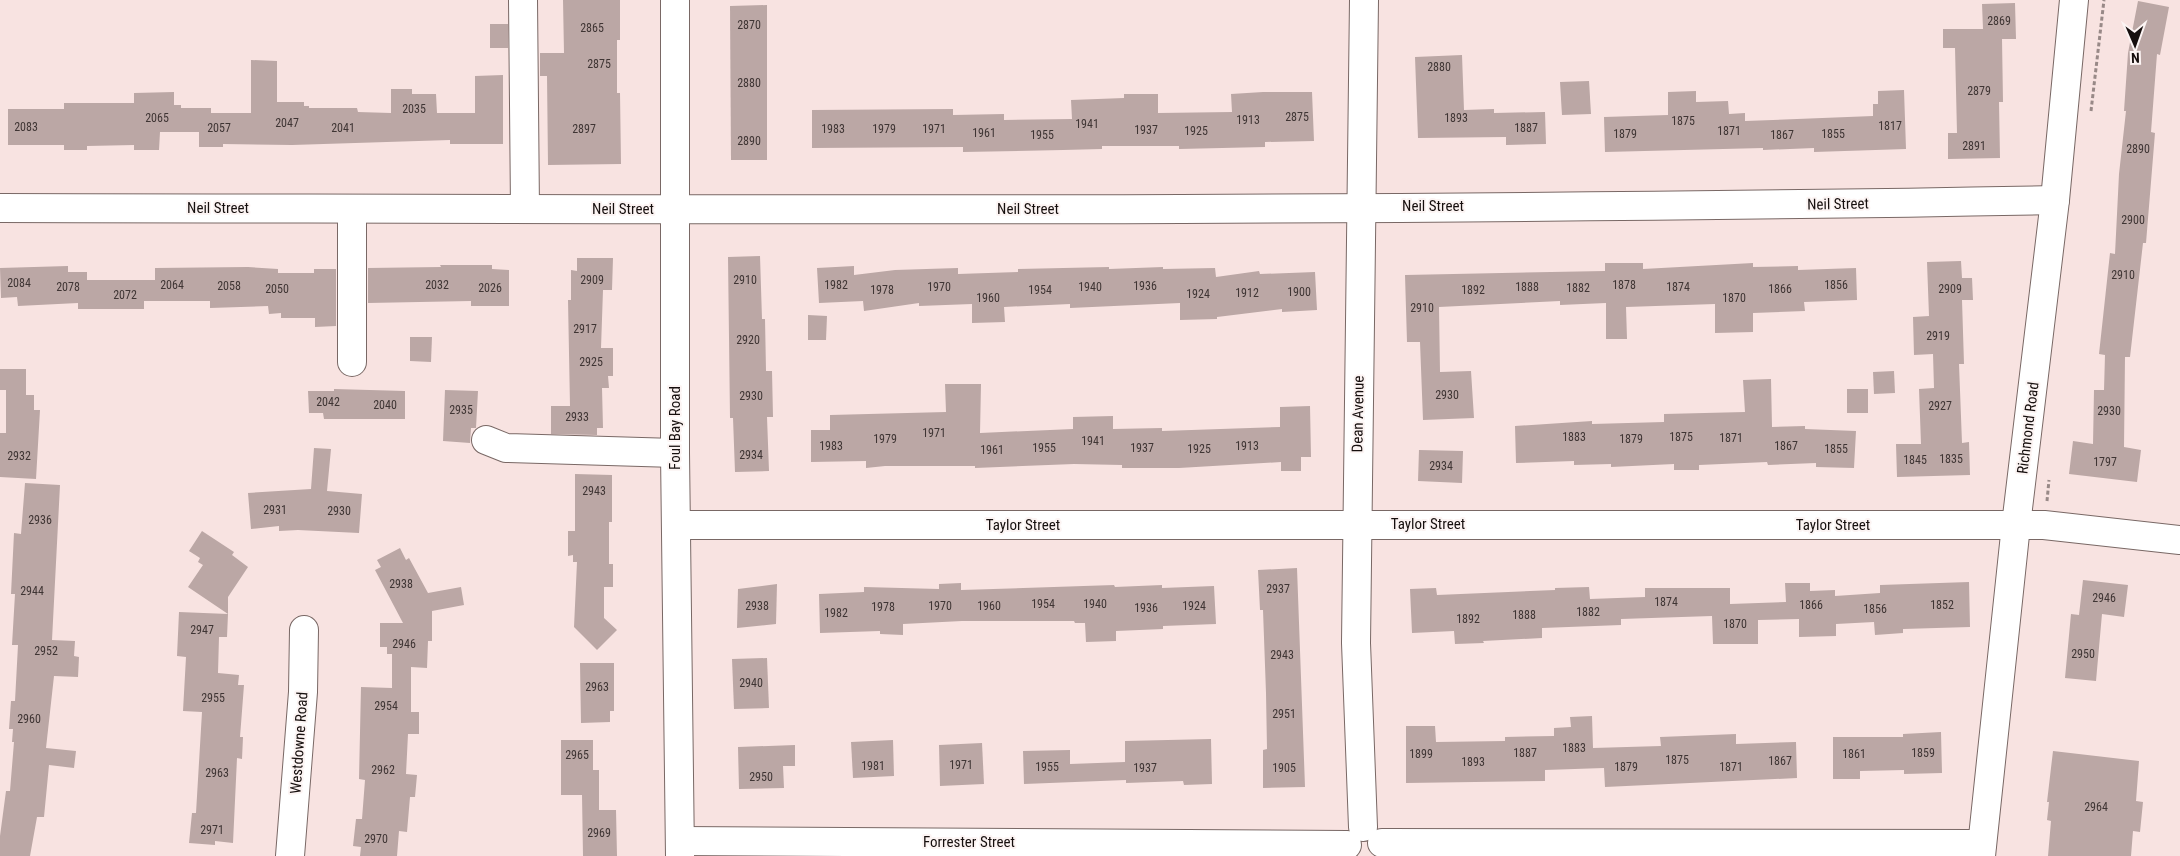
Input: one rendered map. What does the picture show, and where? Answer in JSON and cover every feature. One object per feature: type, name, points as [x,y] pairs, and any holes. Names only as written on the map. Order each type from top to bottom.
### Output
[{"type":"street","points":[[523,0],[525,209]]},
{"type":"street","name":"Foul Bay Road","points":[[675,0],[675,453],[680,848]]},
{"type":"street","name":"Dean Avenue","points":[[1364,0],[1356,643],[1364,845]]},
{"type":"street","name":"Richmond Road","points":[[1982,850],[2016,525],[2055,200],[2074,0]]},
{"type":"street","name":"Neil Street","points":[[0,208],[675,209],[1718,206],[2055,200]]},
{"type":"street","points":[[352,209],[352,362]]},
{"type":"street","points":[[486,440],[506,448],[675,453]]},
{"type":"street","name":"Taylor Street","points":[[676,525],[2044,524],[2180,540]]},
{"type":"street","name":"Westdowne Road","points":[[290,856],[303,692],[304,630]]},
{"type":"street","name":"Forrester Street","points":[[680,848],[1364,845],[1982,850]]},
{"type":"building","points":[[563,0],[620,0],[620,40],[617,40],[617,93],[620,93],[621,164],[548,165],[547,76],[540,76],[540,53],[564,53]]},
{"type":"building","points":[[2138,1],[2169,7],[2160,55],[2157,54],[2151,132],[2155,133],[2146,243],[2143,243],[2130,357],[2125,357],[2124,447],[2141,450],[2137,482],[2069,474],[2073,441],[2093,444],[2094,390],[2104,390],[2105,355],[2099,354],[2110,253],[2115,254],[2119,174],[2126,111],[2124,111],[2128,53]]},
{"type":"building","points":[[2015,3],[2016,39],[2002,39],[2003,102],[1999,102],[2000,158],[1948,159],[1948,133],[1957,133],[1955,48],[1943,48],[1943,29],[1983,29],[1982,4]]},
{"type":"building","points":[[767,5],[767,160],[731,160],[730,6]]},
{"type":"building","points":[[490,24],[508,24],[508,48],[490,48]]},
{"type":"building","points":[[1462,55],[1464,110],[1494,109],[1494,113],[1545,112],[1546,144],[1506,145],[1506,137],[1418,138],[1415,57]]},
{"type":"building","points":[[251,60],[277,61],[277,102],[304,102],[304,106],[309,106],[309,108],[357,108],[358,112],[391,113],[391,89],[412,89],[412,94],[436,94],[437,113],[475,113],[475,76],[503,75],[503,144],[450,144],[450,140],[292,145],[223,144],[223,147],[199,147],[199,132],[160,132],[159,150],[134,150],[134,145],[87,146],[87,150],[64,150],[64,145],[8,145],[8,109],[64,109],[64,103],[134,103],[134,93],[174,92],[174,105],[181,105],[181,108],[211,108],[211,113],[251,113]]},
{"type":"building","points":[[1589,81],[1591,114],[1562,115],[1560,82]]},
{"type":"building","points":[[1904,90],[1906,149],[1814,152],[1814,148],[1763,150],[1763,148],[1605,152],[1604,117],[1668,115],[1668,92],[1696,91],[1696,102],[1728,101],[1729,114],[1745,113],[1745,121],[1873,116],[1873,104],[1878,104],[1878,91]]},
{"type":"building","points":[[1312,92],[1314,141],[1265,142],[1265,147],[1179,149],[1179,146],[1102,146],[1102,149],[963,152],[963,147],[812,148],[812,110],[953,109],[953,115],[1004,114],[1004,120],[1072,119],[1071,100],[1124,98],[1124,94],[1158,94],[1158,113],[1232,112],[1231,94]]},
{"type":"building","points":[[760,256],[762,319],[765,319],[766,371],[772,371],[773,417],[767,417],[769,471],[735,472],[733,418],[730,418],[728,257]]},
{"type":"building","points":[[577,258],[613,258],[612,290],[603,290],[601,348],[613,348],[613,376],[608,376],[609,388],[602,388],[603,428],[597,428],[597,435],[551,434],[551,406],[570,406],[568,300],[571,300],[571,270],[577,271]]},
{"type":"building","points":[[1961,261],[1962,278],[1972,278],[1973,300],[1962,300],[1964,364],[1959,364],[1962,443],[1969,442],[1970,475],[1897,477],[1896,444],[1921,444],[1919,389],[1934,388],[1933,354],[1914,355],[1913,317],[1929,316],[1927,262]]},
{"type":"building","points":[[1605,263],[1643,263],[1643,269],[1753,263],[1753,267],[1798,266],[1798,270],[1856,268],[1857,300],[1804,302],[1805,311],[1753,313],[1753,332],[1715,333],[1715,304],[1626,307],[1627,339],[1606,339],[1606,303],[1560,305],[1560,301],[1439,307],[1440,372],[1471,371],[1474,418],[1423,420],[1420,342],[1407,342],[1405,275],[1605,271]]},
{"type":"building","points":[[440,265],[492,265],[492,269],[509,270],[509,306],[471,306],[471,301],[368,303],[368,268],[441,267]]},
{"type":"building","points":[[68,266],[68,272],[87,272],[87,280],[155,280],[155,268],[248,267],[278,269],[278,273],[314,273],[314,269],[336,269],[336,326],[315,327],[315,318],[281,318],[281,313],[269,314],[268,306],[210,308],[210,301],[144,301],[144,309],[78,309],[78,303],[18,306],[17,297],[1,298],[0,268]]},
{"type":"building","points":[[854,266],[854,275],[895,270],[958,268],[958,274],[1018,272],[1018,269],[1109,267],[1109,269],[1215,268],[1216,277],[1259,271],[1260,274],[1315,272],[1317,310],[1282,312],[1282,309],[1217,317],[1217,319],[1180,320],[1180,303],[1070,308],[1070,304],[1004,307],[1005,322],[972,323],[972,304],[919,306],[919,303],[864,311],[863,301],[819,303],[817,268]]},
{"type":"building","points":[[808,315],[827,316],[826,340],[808,340]]},
{"type":"building","points":[[410,337],[432,337],[431,362],[410,361]]},
{"type":"building","points":[[0,369],[26,369],[26,395],[34,395],[34,410],[40,410],[36,479],[0,477],[0,433],[6,433],[6,390],[0,390]]},
{"type":"building","points":[[1894,371],[1895,393],[1874,394],[1873,372]]},
{"type":"building","points":[[1771,379],[1772,427],[1805,426],[1805,429],[1856,431],[1854,468],[1816,467],[1816,463],[1768,465],[1767,462],[1699,465],[1699,470],[1674,470],[1674,464],[1611,467],[1611,464],[1574,465],[1574,461],[1516,463],[1515,426],[1592,421],[1592,424],[1664,422],[1664,414],[1745,412],[1743,380]]},
{"type":"building","points":[[945,384],[981,384],[980,433],[1073,429],[1073,417],[1113,416],[1113,429],[1162,428],[1162,431],[1280,427],[1280,407],[1310,406],[1311,457],[1301,457],[1301,471],[1281,471],[1281,462],[1179,468],[1122,468],[1122,465],[1074,464],[975,468],[975,466],[885,466],[866,468],[866,461],[811,462],[811,430],[830,430],[830,415],[946,412]]},
{"type":"building","points":[[334,389],[405,391],[405,419],[324,419],[323,413],[309,413],[308,391],[334,391]]},
{"type":"building","points":[[1847,389],[1868,389],[1868,413],[1847,413]]},
{"type":"building","points":[[445,390],[478,391],[476,428],[471,428],[470,443],[443,441]]},
{"type":"building","points":[[314,448],[331,449],[327,491],[362,494],[359,533],[279,531],[279,526],[251,529],[248,493],[311,489]]},
{"type":"building","points":[[1419,450],[1463,451],[1462,483],[1418,481]]},
{"type":"building","points":[[575,474],[612,475],[612,522],[609,522],[609,564],[613,564],[613,587],[604,587],[604,618],[617,630],[597,650],[574,627],[577,562],[573,562],[573,555],[568,556],[568,531],[575,531]]},
{"type":"building","points":[[25,483],[60,485],[52,640],[75,641],[74,656],[79,657],[78,677],[54,676],[46,748],[76,751],[74,768],[49,765],[44,817],[37,817],[30,856],[0,856],[0,836],[6,791],[10,791],[14,742],[12,742],[13,729],[9,729],[11,701],[15,701],[18,645],[12,645],[15,594],[11,594],[14,533],[21,534]]},
{"type":"building","points":[[202,531],[234,552],[232,555],[248,567],[228,597],[228,614],[188,587],[203,565],[198,562],[200,558],[189,551]]},
{"type":"building","points":[[400,548],[406,560],[409,558],[428,593],[461,587],[464,605],[432,611],[432,641],[428,641],[427,668],[411,667],[411,712],[419,712],[419,734],[408,734],[406,774],[417,775],[415,797],[410,797],[407,832],[399,831],[397,856],[360,856],[361,847],[353,846],[356,819],[362,819],[365,780],[359,779],[361,687],[392,688],[392,654],[387,654],[387,647],[380,647],[380,623],[403,623],[375,570],[381,567],[377,560]]},
{"type":"building","points":[[1297,568],[1305,787],[1263,788],[1263,750],[1267,749],[1266,693],[1263,610],[1260,610],[1258,570]]},
{"type":"building","points":[[2083,580],[2128,585],[2124,617],[2102,614],[2096,681],[2065,678],[2071,614],[2079,615]]},
{"type":"building","points":[[1969,582],[1970,627],[1903,629],[1903,633],[1875,635],[1874,622],[1836,624],[1836,636],[1799,637],[1799,619],[1758,620],[1758,644],[1713,644],[1712,616],[1621,619],[1621,625],[1542,628],[1542,638],[1483,641],[1484,643],[1455,644],[1454,631],[1412,633],[1410,589],[1436,588],[1437,595],[1589,587],[1590,599],[1645,597],[1645,588],[1730,588],[1730,604],[1786,602],[1785,583],[1810,583],[1810,591],[1835,590],[1835,596],[1880,593],[1880,585]]},
{"type":"building","points":[[961,583],[961,590],[1114,585],[1115,587],[1162,585],[1162,588],[1214,586],[1216,624],[1163,626],[1163,629],[1116,631],[1116,641],[1086,642],[1085,623],[1075,623],[1074,621],[962,621],[903,624],[903,635],[880,634],[880,631],[820,633],[819,594],[864,592],[864,587],[939,589],[939,584]]},
{"type":"building","points":[[777,584],[776,624],[737,628],[738,589]]},
{"type":"building","points":[[179,612],[228,614],[227,637],[219,637],[218,673],[239,675],[238,685],[244,685],[240,737],[243,737],[242,759],[237,758],[233,843],[215,841],[215,845],[189,843],[192,813],[196,813],[202,712],[183,711],[186,657],[177,656]]},
{"type":"building","points":[[767,658],[769,708],[734,709],[732,659]]},
{"type":"building","points":[[580,663],[614,663],[614,711],[610,711],[610,722],[581,723]]},
{"type":"building","points":[[1592,716],[1593,748],[1661,746],[1660,737],[1736,734],[1736,744],[1796,742],[1797,778],[1605,787],[1604,768],[1545,770],[1545,781],[1406,783],[1406,726],[1435,726],[1436,742],[1505,741],[1505,737],[1554,736],[1554,728],[1571,727],[1570,717]]},
{"type":"building","points":[[1941,732],[1942,773],[1904,774],[1904,770],[1860,771],[1860,779],[1833,779],[1833,737],[1903,737],[1903,734]]},
{"type":"building","points":[[1211,739],[1212,784],[1184,785],[1183,781],[1126,783],[1126,780],[1024,784],[1023,751],[1070,750],[1070,764],[1125,762],[1125,741]]},
{"type":"building","points":[[561,740],[593,740],[593,770],[599,770],[599,810],[616,810],[617,856],[583,856],[582,795],[561,795]]},
{"type":"building","points":[[893,740],[894,776],[853,778],[851,742]]},
{"type":"building","points":[[982,743],[984,784],[940,786],[939,745]]},
{"type":"building","points":[[795,745],[795,766],[783,766],[784,788],[739,789],[738,747]]},
{"type":"building","points":[[2053,751],[2139,761],[2136,801],[2143,802],[2140,832],[2133,831],[2131,856],[2048,856],[2051,821],[2047,820],[2049,802],[2047,802]]}]
